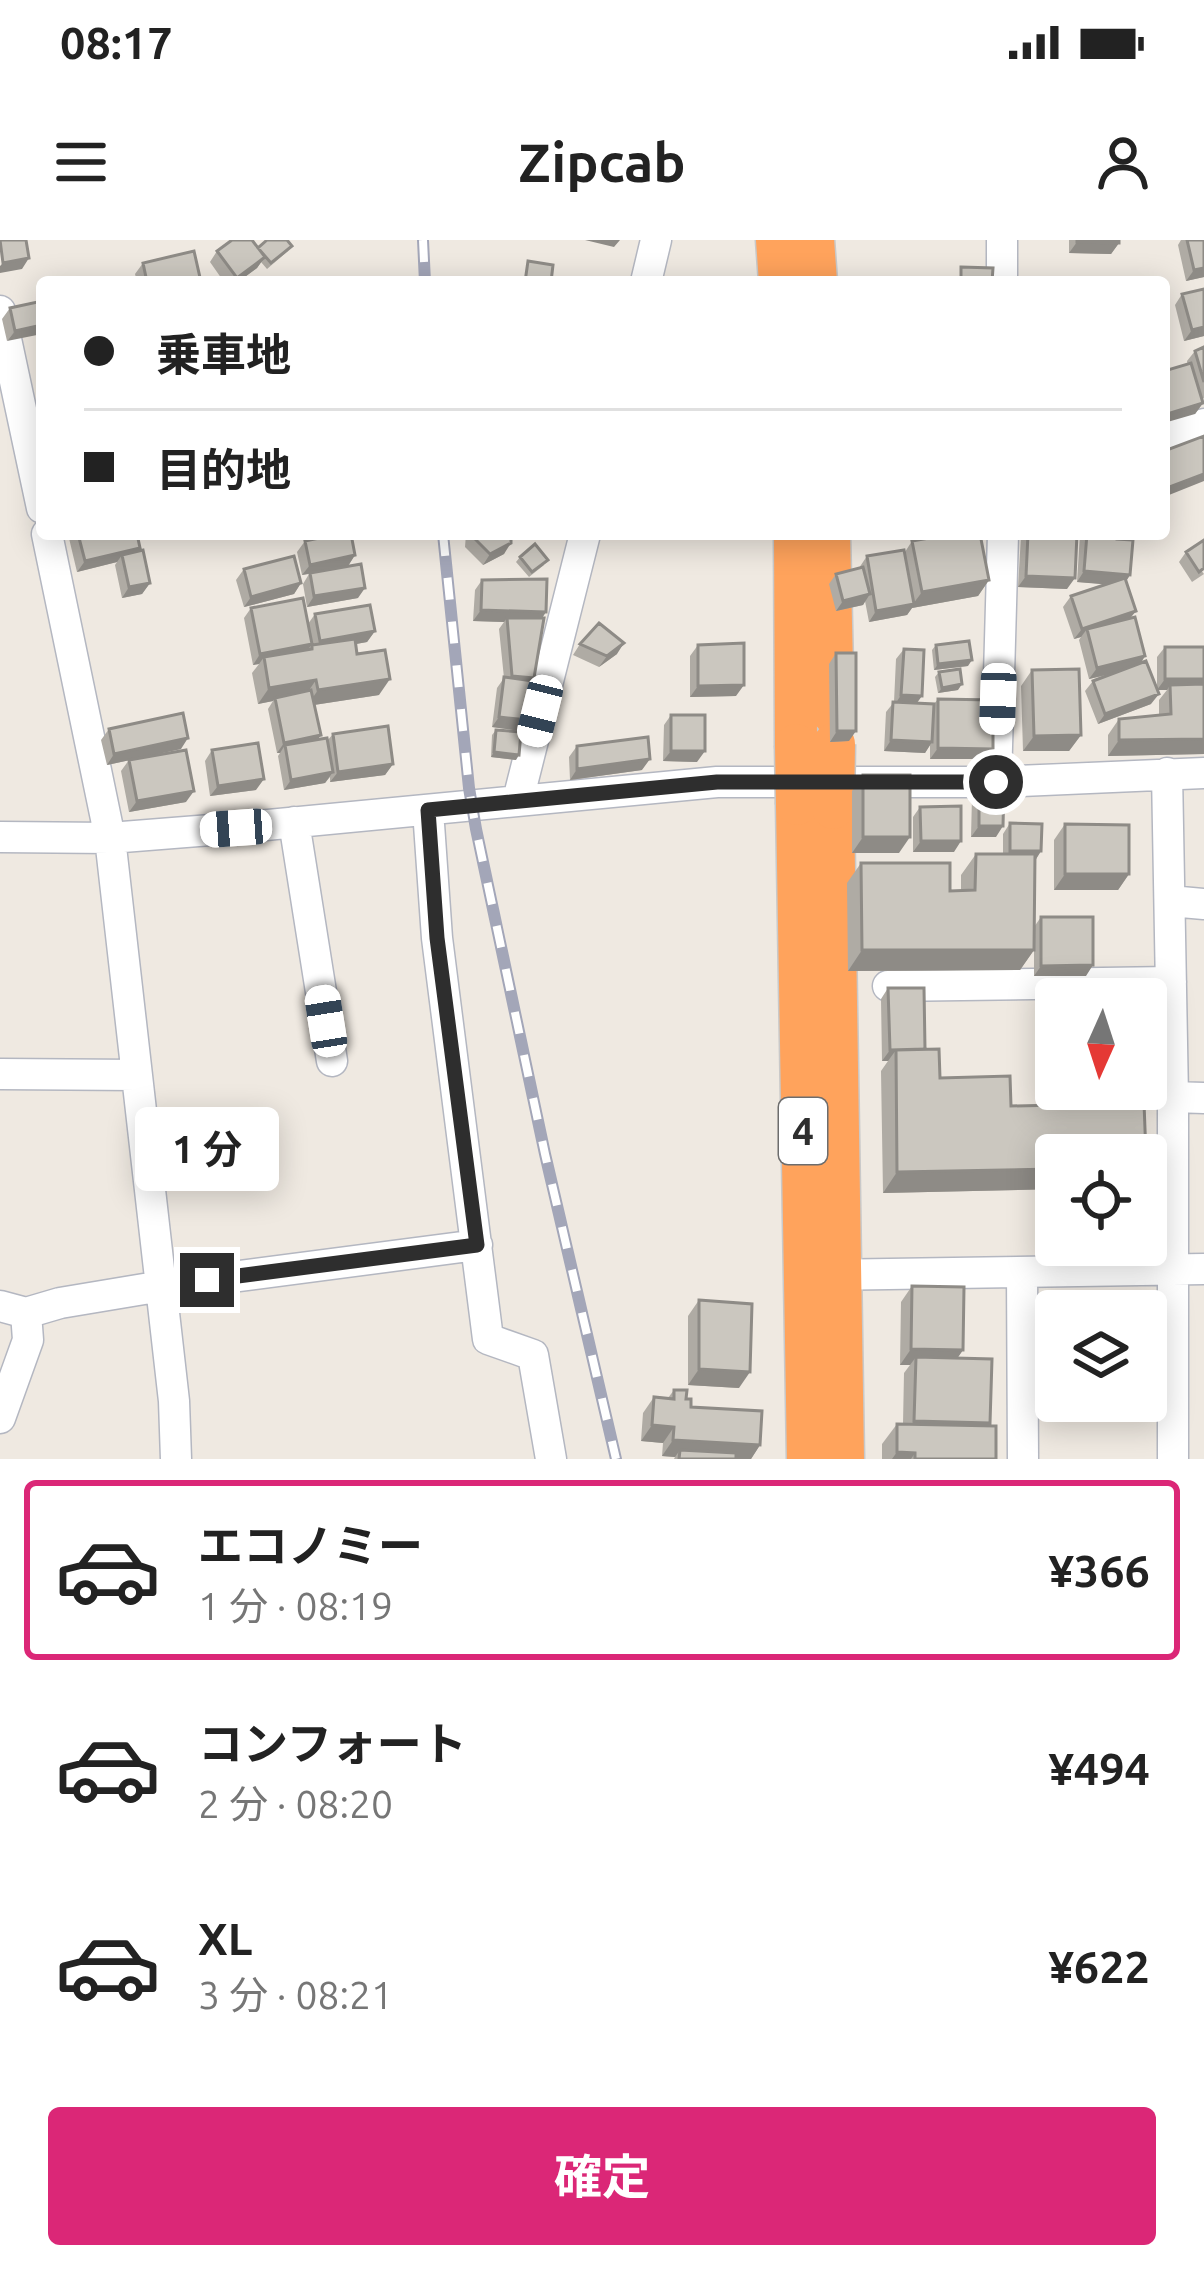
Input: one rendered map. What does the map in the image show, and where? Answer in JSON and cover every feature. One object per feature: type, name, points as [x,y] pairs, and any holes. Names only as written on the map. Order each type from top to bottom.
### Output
[{"type":"highway","points":[[777,240],[780,276]]},
{"type":"highway","points":[[813,240],[816,276]]},
{"type":"highway","name":"4","points":[[796,540],[815,745]]},
{"type":"highway","name":"4","points":[[829,540],[815,806],[824,1275],[843,1459]]},
{"type":"highway","name":"4","points":[[808,1459],[824,1275]]},
{"type":"street","points":[[647,276],[656,240]]},
{"type":"street","points":[[1002,240],[1002,276]]},
{"type":"street","points":[[0,311],[36,480]]},
{"type":"street","points":[[1170,434],[1204,424]]},
{"type":"street","points":[[48,540],[110,838],[162,1286],[176,1459]]},
{"type":"street","points":[[518,800],[583,540]]},
{"type":"street","points":[[996,782],[1003,540]]},
{"type":"street","points":[[1167,773],[1171,982],[1188,1098],[1189,1269],[1173,1459]]},
{"type":"street","points":[[0,837],[110,838],[717,782],[996,782],[1204,773]]},
{"type":"street","points":[[428,810],[437,938],[488,1339],[533,1355],[551,1459]]},
{"type":"street","points":[[294,822],[332,1061]]},
{"type":"street","points":[[1169,901],[1204,904]]},
{"type":"street","points":[[888,986],[1171,982]]},
{"type":"street","points":[[0,1074],[137,1075]]},
{"type":"street","points":[[0,1418],[28,1340],[13,1309],[477,1245]]},
{"type":"street","points":[[824,1275],[1189,1269]]},
{"type":"street","points":[[1022,1272],[1024,1459]]},
{"type":"building","points":[[0,240],[26,240],[29,258],[3,263]]},
{"type":"building","points":[[232,240],[252,240],[265,257],[236,276],[217,251]]},
{"type":"building","points":[[267,240],[287,240],[292,246],[271,263],[258,248]]},
{"type":"building","points":[[1119,240],[1119,243],[1077,242]]},
{"type":"building","points":[[1187,240],[1204,240],[1204,268],[1194,270]]},
{"type":"building","points":[[194,251],[200,276],[146,276],[143,263]]},
{"type":"building","points":[[528,261],[553,265],[552,276],[526,276]]},
{"type":"building","points":[[961,267],[993,268],[992,276],[961,276]]},
{"type":"building","points":[[1204,289],[1204,327],[1192,330],[1182,294]]},
{"type":"building","points":[[36,302],[36,326],[15,331],[10,308]]},
{"type":"building","points":[[1204,347],[1204,382],[1195,351]]},
{"type":"building","points":[[1191,363],[1203,403],[1170,413],[1170,369]]},
{"type":"building","points":[[1204,436],[1204,474],[1170,487],[1170,449]]},
{"type":"building","points":[[80,540],[138,540],[140,548],[85,561]]},
{"type":"building","points":[[352,540],[355,555],[310,565],[305,541]]},
{"type":"building","points":[[476,540],[511,540],[511,543],[490,554]]},
{"type":"building","points":[[981,540],[989,580],[922,592],[912,541]]},
{"type":"building","points":[[1028,540],[1077,540],[1075,578],[1026,576]]},
{"type":"building","points":[[1087,540],[1133,540],[1130,575],[1084,571]]},
{"type":"building","points":[[1204,540],[1204,568],[1199,572],[1186,552]]},
{"type":"building","points":[[535,544],[548,560],[532,572],[520,557]]},
{"type":"building","points":[[143,550],[150,583],[129,587],[122,555]]},
{"type":"building","points":[[904,550],[914,604],[876,611],[867,556]]},
{"type":"building","points":[[294,556],[301,583],[251,597],[244,569]]},
{"type":"building","points":[[361,564],[365,588],[314,596],[310,573]]},
{"type":"building","points":[[863,567],[870,594],[843,601],[836,574]]},
{"type":"building","points":[[1125,578],[1136,611],[1082,629],[1071,596]]},
{"type":"building","points":[[547,579],[546,612],[481,610],[482,580]]},
{"type":"building","points":[[303,598],[312,644],[260,654],[251,608]]},
{"type":"building","points":[[370,605],[375,631],[320,641],[315,614]]},
{"type":"building","points":[[1135,617],[1145,656],[1097,668],[1087,629]]},
{"type":"building","points":[[507,618],[544,618],[534,678],[512,676]]},
{"type":"building","points":[[599,623],[624,643],[607,656],[580,644]]},
{"type":"building","points":[[355,639],[357,654],[385,650],[390,679],[318,690],[316,680],[269,688],[264,657]]},
{"type":"building","points":[[969,641],[972,660],[938,664],[936,645]]},
{"type":"building","points":[[744,643],[744,685],[698,686],[698,645]]},
{"type":"building","points":[[1165,647],[1204,647],[1204,679],[1165,679]]},
{"type":"building","points":[[904,649],[924,650],[922,696],[901,695]]},
{"type":"building","points":[[836,653],[856,653],[856,731],[837,731]]},
{"type":"building","points":[[1146,661],[1159,694],[1105,714],[1093,681]]},
{"type":"building","points":[[960,669],[962,684],[942,688],[939,672]]},
{"type":"building","points":[[1079,669],[1081,735],[1034,736],[1032,670]]},
{"type":"building","points":[[504,677],[533,681],[528,720],[499,717]]},
{"type":"building","points":[[1204,684],[1204,739],[1119,740],[1119,719],[1171,714],[1170,685]]},
{"type":"building","points":[[311,690],[321,735],[284,743],[275,698]]},
{"type":"building","points":[[938,699],[993,700],[993,749],[938,748]]},
{"type":"building","points":[[893,702],[934,704],[932,742],[891,740]]},
{"type":"building","points":[[183,713],[188,738],[114,754],[109,729]]},
{"type":"building","points":[[671,715],[705,715],[705,751],[671,751]]},
{"type":"building","points":[[388,726],[393,764],[338,772],[333,734]]},
{"type":"building","points":[[496,730],[521,732],[519,755],[494,752]]},
{"type":"building","points":[[648,737],[650,759],[577,769],[577,746]]},
{"type":"building","points":[[327,738],[333,772],[291,780],[285,745]]},
{"type":"building","points":[[258,743],[264,779],[218,786],[212,750]]},
{"type":"building","points":[[186,750],[194,791],[137,801],[129,760]]},
{"type":"building","points":[[863,775],[910,775],[910,837],[863,837]]},
{"type":"building","points":[[979,786],[1004,786],[1003,826],[979,826]]},
{"type":"building","points":[[961,806],[961,841],[921,841],[920,807]]},
{"type":"building","points":[[1010,823],[1042,824],[1041,851],[1010,851]]},
{"type":"building","points":[[1065,824],[1129,825],[1129,874],[1065,874]]},
{"type":"building","points":[[976,854],[1035,854],[1034,950],[862,950],[861,863],[950,863],[950,891],[975,890]]},
{"type":"building","points":[[1041,917],[1093,917],[1093,965],[1041,966]]},
{"type":"building","points":[[888,988],[924,988],[925,1049],[890,1050]]},
{"type":"building","points":[[939,1049],[940,1078],[1010,1076],[1011,1106],[1144,1110],[1145,1134],[1035,1134],[1035,1169],[897,1172],[896,1050]]},
{"type":"building","points":[[912,1286],[964,1287],[963,1350],[911,1349]]},
{"type":"building","points":[[699,1300],[752,1304],[750,1372],[699,1369]]},
{"type":"building","points":[[916,1357],[992,1359],[990,1423],[914,1421]]},
{"type":"building","points":[[674,1390],[687,1390],[691,1407],[762,1411],[760,1445],[673,1440],[674,1427],[652,1425],[654,1397],[674,1399]]},
{"type":"building","points":[[897,1424],[996,1426],[996,1459],[915,1459],[915,1453],[897,1452]]},
{"type":"building","points":[[680,1450],[736,1453],[736,1459],[679,1459]]},
{"type":"railway","points":[[423,240],[425,276]]},
{"type":"railway","points":[[444,540],[476,829],[616,1459]]},
{"type":"route","points":[[207,1280],[477,1245],[437,938],[428,810],[717,782],[996,782]]}]
